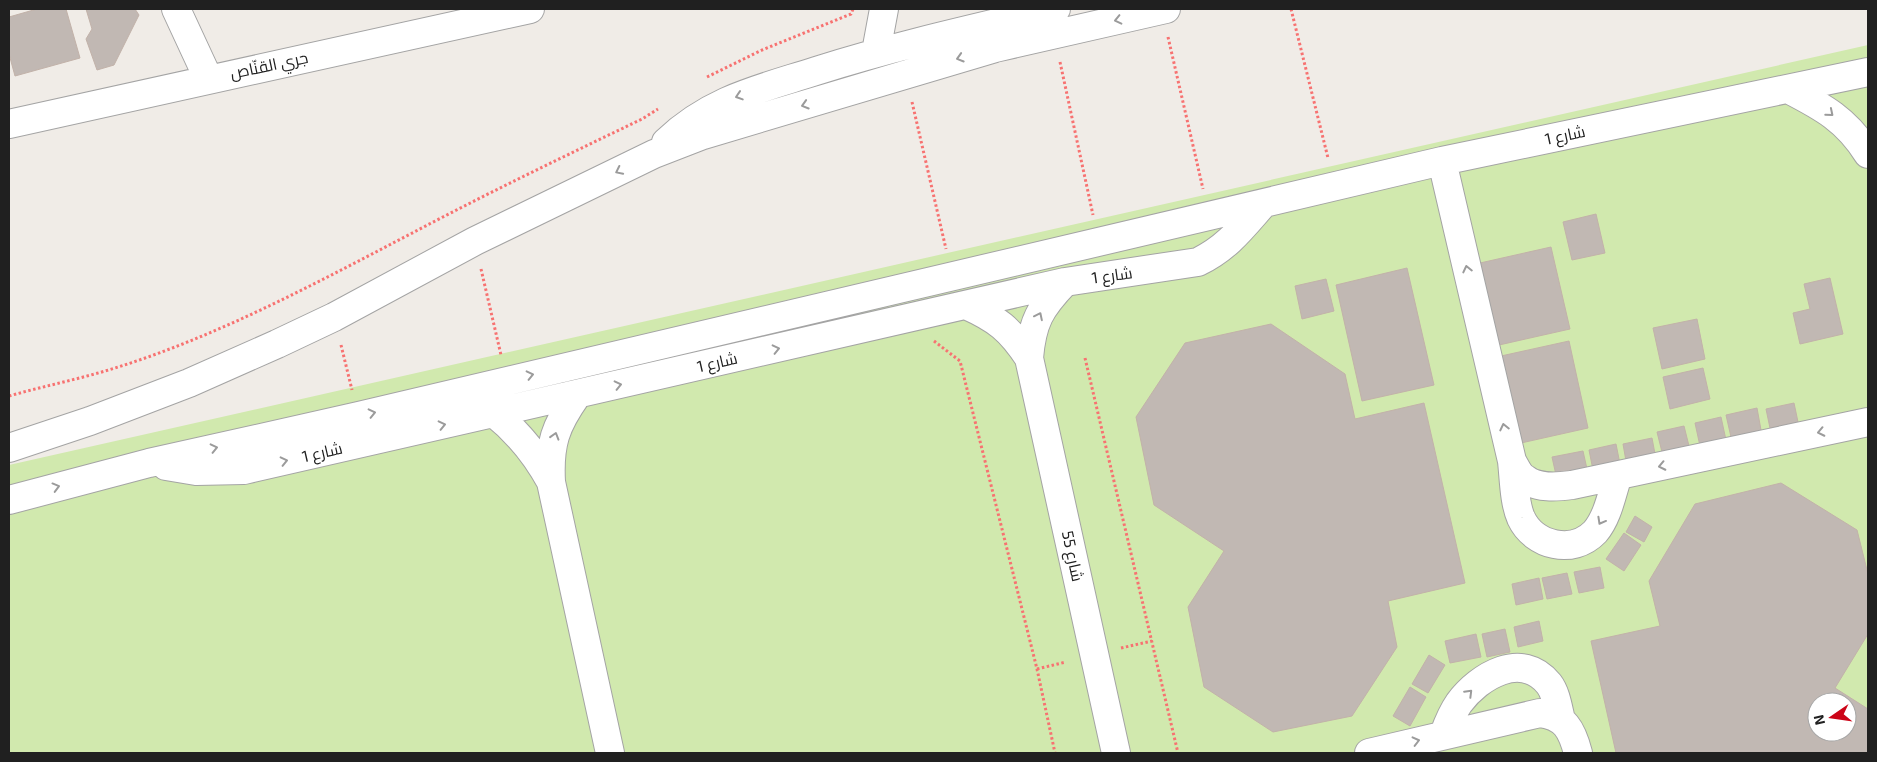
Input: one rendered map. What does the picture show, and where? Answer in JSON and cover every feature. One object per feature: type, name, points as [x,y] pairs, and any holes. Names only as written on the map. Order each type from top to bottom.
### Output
[{"type":"street","points":[[176,9],[208,78]]},
{"type":"street","name":"جري القنّاص","points":[[9,124],[208,78],[530,9]]},
{"type":"street","points":[[876,52],[884,9]]},
{"type":"street","points":[[964,9],[985,26]]},
{"type":"street","points":[[654,154],[683,126],[705,111],[730,99],[876,52],[985,26],[1055,22],[1164,9]]},
{"type":"street","points":[[9,448],[90,421],[189,383],[277,344],[334,318],[475,241],[654,154],[703,135],[996,48],[1055,22]]},
{"type":"street","name":"شارع 1","points":[[9,500],[149,463],[359,416],[1442,161],[1868,72]]},
{"type":"street","points":[[1788,89],[1826,109],[1858,138],[1868,154]]},
{"type":"street","points":[[1442,161],[1512,461],[1521,518],[1531,533],[1546,543],[1563,546],[1581,542],[1595,532],[1604,517],[1618,475]]},
{"type":"street","name":"شارع 1","points":[[149,463],[196,471],[244,470],[1065,282],[1198,262],[1225,246],[1263,204]]},
{"type":"street","name":"شارع 55","points":[[1065,282],[1047,301],[1037,319],[1031,338],[1029,358],[1116,753]]},
{"type":"street","name":"شارع 55","points":[[966,305],[1003,325],[1017,340],[1029,358]]},
{"type":"street","points":[[577,394],[564,414],[554,436],[550,459],[551,482],[610,753]]},
{"type":"street","points":[[494,414],[512,428],[527,444],[551,482]]},
{"type":"street","points":[[1512,461],[1523,478],[1539,485],[1556,487],[1868,422]]},
{"type":"street","points":[[1444,734],[1455,710],[1471,690],[1485,679],[1507,668],[1523,667],[1538,673],[1550,685],[1561,720]]},
{"type":"street","points":[[1369,753],[1540,713],[1551,714],[1561,720],[1573,734],[1578,753]]},
{"type":"path","points":[[704,78],[762,50],[851,14],[853,9]]},
{"type":"path","points":[[1164,9],[1210,216]]},
{"type":"path","points":[[1291,9],[1336,186]]},
{"type":"path","points":[[1055,22],[1099,242]]},
{"type":"path","points":[[905,75],[952,277]]},
{"type":"path","points":[[9,396],[115,368],[165,350],[269,306],[502,186],[642,119],[664,105]]},
{"type":"path","points":[[475,241],[507,381]]},
{"type":"path","points":[[334,318],[359,416]]},
{"type":"path","points":[[926,343],[935,341],[960,361],[1037,669],[1055,753]]},
{"type":"path","points":[[1085,358],[1178,753]]},
{"type":"green space","points":[[1868,45],[1868,753],[9,753],[9,465]]},
{"type":"building","points":[[37,9],[66,9],[80,58],[15,76],[9,54],[9,17]]},
{"type":"building","points":[[86,9],[135,9],[139,15],[114,65],[97,70],[86,39],[92,29]]},
{"type":"building","points":[[1596,214],[1605,253],[1572,260],[1563,222]]},
{"type":"building","points":[[1551,247],[1570,329],[1499,345],[1480,263]]},
{"type":"building","points":[[1407,268],[1434,385],[1362,401],[1336,285]]},
{"type":"building","points":[[1830,278],[1843,334],[1800,344],[1793,313],[1810,309],[1804,284]]},
{"type":"building","points":[[1326,279],[1334,311],[1302,319],[1295,286]]},
{"type":"building","points":[[1697,319],[1705,359],[1662,369],[1653,328]]},
{"type":"building","points":[[1271,324],[1345,374],[1355,419],[1424,403],[1465,583],[1388,601],[1397,647],[1352,716],[1273,732],[1204,687],[1188,607],[1224,551],[1154,505],[1136,417],[1185,343]]},
{"type":"building","points":[[1569,341],[1588,428],[1521,443],[1501,356]]},
{"type":"building","points":[[1703,368],[1710,399],[1670,409],[1663,377]]},
{"type":"building","points":[[1794,403],[1798,422],[1770,428],[1766,409]]},
{"type":"building","points":[[1757,408],[1761,430],[1731,437],[1726,415]]},
{"type":"building","points":[[1721,417],[1726,440],[1700,446],[1695,423]]},
{"type":"building","points":[[1684,426],[1689,446],[1662,452],[1657,432]]},
{"type":"building","points":[[1652,438],[1655,454],[1626,461],[1623,444]]},
{"type":"building","points":[[1616,444],[1620,464],[1593,470],[1589,450]]},
{"type":"building","points":[[1583,451],[1587,469],[1556,475],[1552,457]]},
{"type":"building","points":[[1781,483],[1857,530],[1868,574],[1868,634],[1835,688],[1841,692],[1807,692],[1807,742],[1857,742],[1857,702],[1868,709],[1868,753],[1616,753],[1591,641],[1660,626],[1649,581],[1695,504]]},
{"type":"building","points":[[1635,516],[1652,527],[1644,542],[1626,532]]},
{"type":"building","points":[[1624,533],[1641,545],[1624,571],[1606,559]]},
{"type":"building","points":[[1600,567],[1604,588],[1579,593],[1574,572]]},
{"type":"building","points":[[1567,573],[1572,594],[1547,599],[1542,578]]},
{"type":"building","points":[[1539,578],[1543,599],[1516,605],[1512,584]]},
{"type":"building","points":[[1539,621],[1543,641],[1518,647],[1514,627]]},
{"type":"building","points":[[1505,629],[1510,652],[1487,657],[1482,634]]},
{"type":"building","points":[[1476,634],[1481,657],[1450,663],[1445,641]]},
{"type":"building","points":[[1429,655],[1445,665],[1428,693],[1412,684]]},
{"type":"building","points":[[1410,687],[1426,697],[1410,726],[1393,716]]}]
